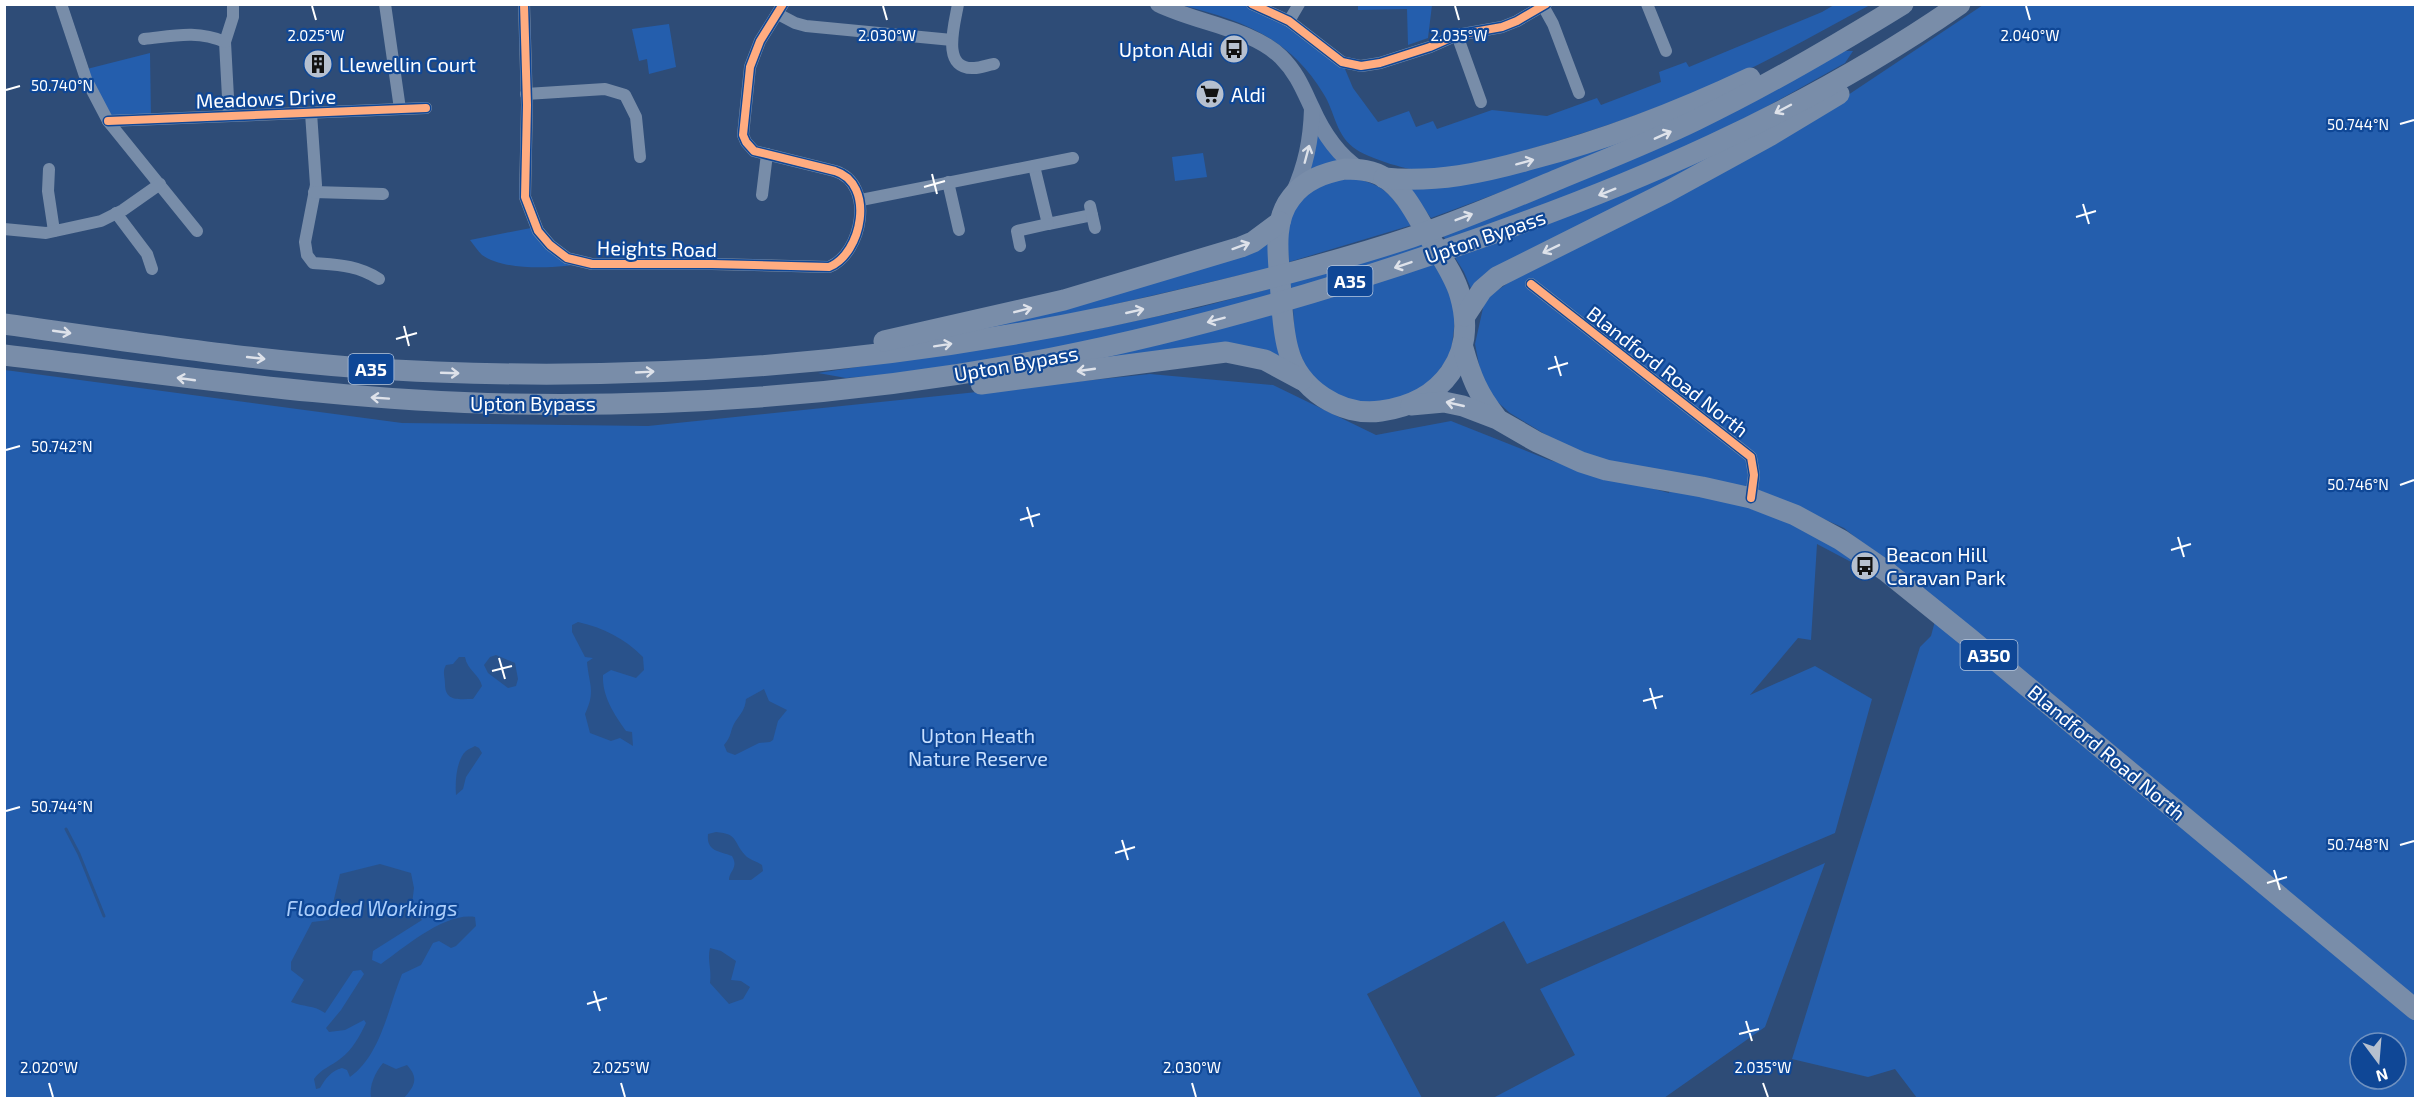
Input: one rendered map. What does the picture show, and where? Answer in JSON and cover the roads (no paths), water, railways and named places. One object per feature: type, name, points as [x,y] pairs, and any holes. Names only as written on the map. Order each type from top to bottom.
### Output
[{"type":"highway","points":[[1305,382],[1290,356],[1284,322],[1278,255],[1280,222],[1291,197],[1315,177],[1335,171],[1359,170],[1384,178],[1426,180],[1480,173],[1556,153],[1634,128],[1760,73],[1893,4]]},
{"type":"highway","name":"Upton Bypass","points":[[4,324],[178,349],[307,364],[456,373],[565,374],[739,368],[917,349],[1067,325],[1302,271],[1414,236],[1505,201],[1691,123],[1783,76],[1903,4]]},
{"type":"highway","name":"Upton Bypass","points":[[4,355],[231,385],[401,399],[517,404],[712,399],[819,391],[899,382],[1048,359],[1173,331],[1365,277],[1544,216],[1647,175],[1799,100],[1882,54],[1960,4]]},
{"type":"highway","name":"A35","points":[[1465,316],[1482,290],[1497,277],[1666,192],[1771,135],[1863,79],[1907,47],[1943,16]]},
{"type":"highway","points":[[1384,178],[1400,191],[1451,274],[1460,294],[1465,316],[1463,348],[1449,375],[1442,383],[1411,405]]},
{"type":"highway","name":"A35","points":[[739,368],[810,353],[856,347],[1064,300],[1241,247],[1280,222]]},
{"type":"highway","name":"Blandford Road North","points":[[1463,348],[1471,376],[1480,396],[1497,419]]},
{"type":"highway","name":"A35","points":[[712,399],[794,400],[874,396],[978,385],[1226,352],[1251,355],[1265,360],[1305,382]]},
{"type":"highway","name":"Blandford Road North","points":[[1305,382],[1323,397],[1353,410],[1378,412],[1411,405],[1444,402],[1463,406],[1497,419],[1537,442],[1598,467],[1751,498],[1816,526],[1886,571],[2211,838],[2415,1010]]},
{"type":"main road","points":[[1158,4],[1190,18],[1242,34],[1271,49],[1295,72],[1312,109],[1335,149],[1359,170]]},
{"type":"main road","points":[[1291,197],[1302,174],[1309,150],[1312,109]]},
{"type":"street","points":[[61,4],[86,79],[108,121],[197,231]]},
{"type":"street","points":[[229,116],[225,42],[233,17],[233,4]]},
{"type":"street","points":[[385,4],[399,109]]},
{"type":"street","name":"Heights Road","points":[[524,4],[525,197],[538,231],[550,245],[567,258],[592,264],[829,267],[840,262],[850,249],[858,224],[861,200]]},
{"type":"street","points":[[958,4],[952,40],[954,57],[963,65],[973,69],[994,64]]},
{"type":"street","points":[[1252,4],[1289,21],[1342,62],[1361,66],[1380,63],[1430,47],[1457,35],[1502,27],[1544,5],[1579,93]]},
{"type":"street","points":[[1289,21],[1299,4]]},
{"type":"street","points":[[1647,4],[1666,51]]},
{"type":"street","points":[[952,40],[806,26],[795,23],[781,9],[760,41],[750,67],[743,135],[746,142],[754,150],[840,172],[852,182],[861,200],[1073,158]]},
{"type":"street","points":[[144,39],[196,33],[225,42]]},
{"type":"street","points":[[1457,35],[1481,102]]},
{"type":"street","points":[[526,94],[604,89],[626,95],[636,117],[640,157]]},
{"type":"street","name":"Meadows Drive","points":[[108,121],[426,108]]},
{"type":"street","points":[[311,113],[315,189],[304,242],[307,255],[313,263],[345,264],[365,270],[379,279]]},
{"type":"street","points":[[762,195],[767,154]]},
{"type":"street","points":[[1034,166],[1048,224]]},
{"type":"street","points":[[49,169],[48,190],[54,231]]},
{"type":"street","points":[[948,182],[959,230]]},
{"type":"street","points":[[4,229],[54,231],[100,221],[160,184]]},
{"type":"street","points":[[315,189],[363,195],[383,194]]},
{"type":"street","points":[[1020,246],[1017,231],[1091,210],[1095,228]]},
{"type":"street","points":[[116,213],[147,254],[152,269]]},
{"type":"street","name":"Blandford Road North","points":[[1531,284],[1751,457],[1754,475],[1751,498]]},
{"type":"water","points":[[578,622],[613,635],[643,657],[644,670],[636,678],[611,670],[603,675],[604,690],[617,718],[626,731],[632,732],[633,746],[620,738],[611,741],[590,733],[585,714],[591,694],[587,662],[593,658],[585,657],[572,632],[572,625]]},
{"type":"water","points":[[496,655],[515,663],[518,679],[516,686],[508,688],[488,673],[484,665],[490,657]]},
{"type":"water","points":[[459,657],[465,657],[466,662],[481,682],[482,686],[473,699],[454,698],[447,694],[445,667],[453,664]]},
{"type":"water","points":[[764,689],[769,701],[787,710],[778,721],[773,740],[759,743],[735,755],[727,752],[724,745],[744,709],[746,699]]},
{"type":"water","points":[[475,746],[482,753],[466,777],[463,789],[456,795],[456,778],[460,760],[466,751]]},
{"type":"water","points":[[716,832],[735,839],[747,857],[762,865],[763,871],[751,880],[729,880],[734,860],[732,856],[715,850],[709,844],[708,834]]},
{"type":"water","name":"Flooded Workings","points":[[380,864],[411,873],[414,888],[412,904],[422,920],[373,951],[372,960],[381,964],[413,940],[451,920],[475,917],[476,926],[456,946],[451,948],[439,941],[433,943],[421,965],[402,974],[376,1044],[361,1068],[350,1077],[347,1070],[338,1069],[329,1075],[320,1088],[316,1089],[314,1079],[349,1051],[366,1023],[364,1020],[345,1030],[329,1032],[326,1028],[341,1010],[364,974],[361,970],[353,971],[325,1013],[291,1002],[304,980],[291,970],[291,962],[312,922],[329,920],[340,874]]},
{"type":"water","points":[[710,948],[721,951],[736,961],[731,980],[741,981],[750,987],[743,999],[729,1004],[710,983]]},
{"type":"water","points":[[383,1063],[396,1069],[407,1065],[411,1070],[414,1082],[404,1098],[371,1098],[373,1079]]},
{"type":"waterway","points":[[66,829],[79,854],[104,916]]},
{"type":"place","name":"Upton Aldi","points":[[1234,49]]},
{"type":"place","name":"Llewellin Court","points":[[318,64]]},
{"type":"place","name":"Aldi","points":[[1210,94]]},
{"type":"place","name":"Beacon Hill Caravan Park","points":[[1865,566]]},
{"type":"park label","name":"Upton Heath Nature Reserve","points":[[978,746]]}]
